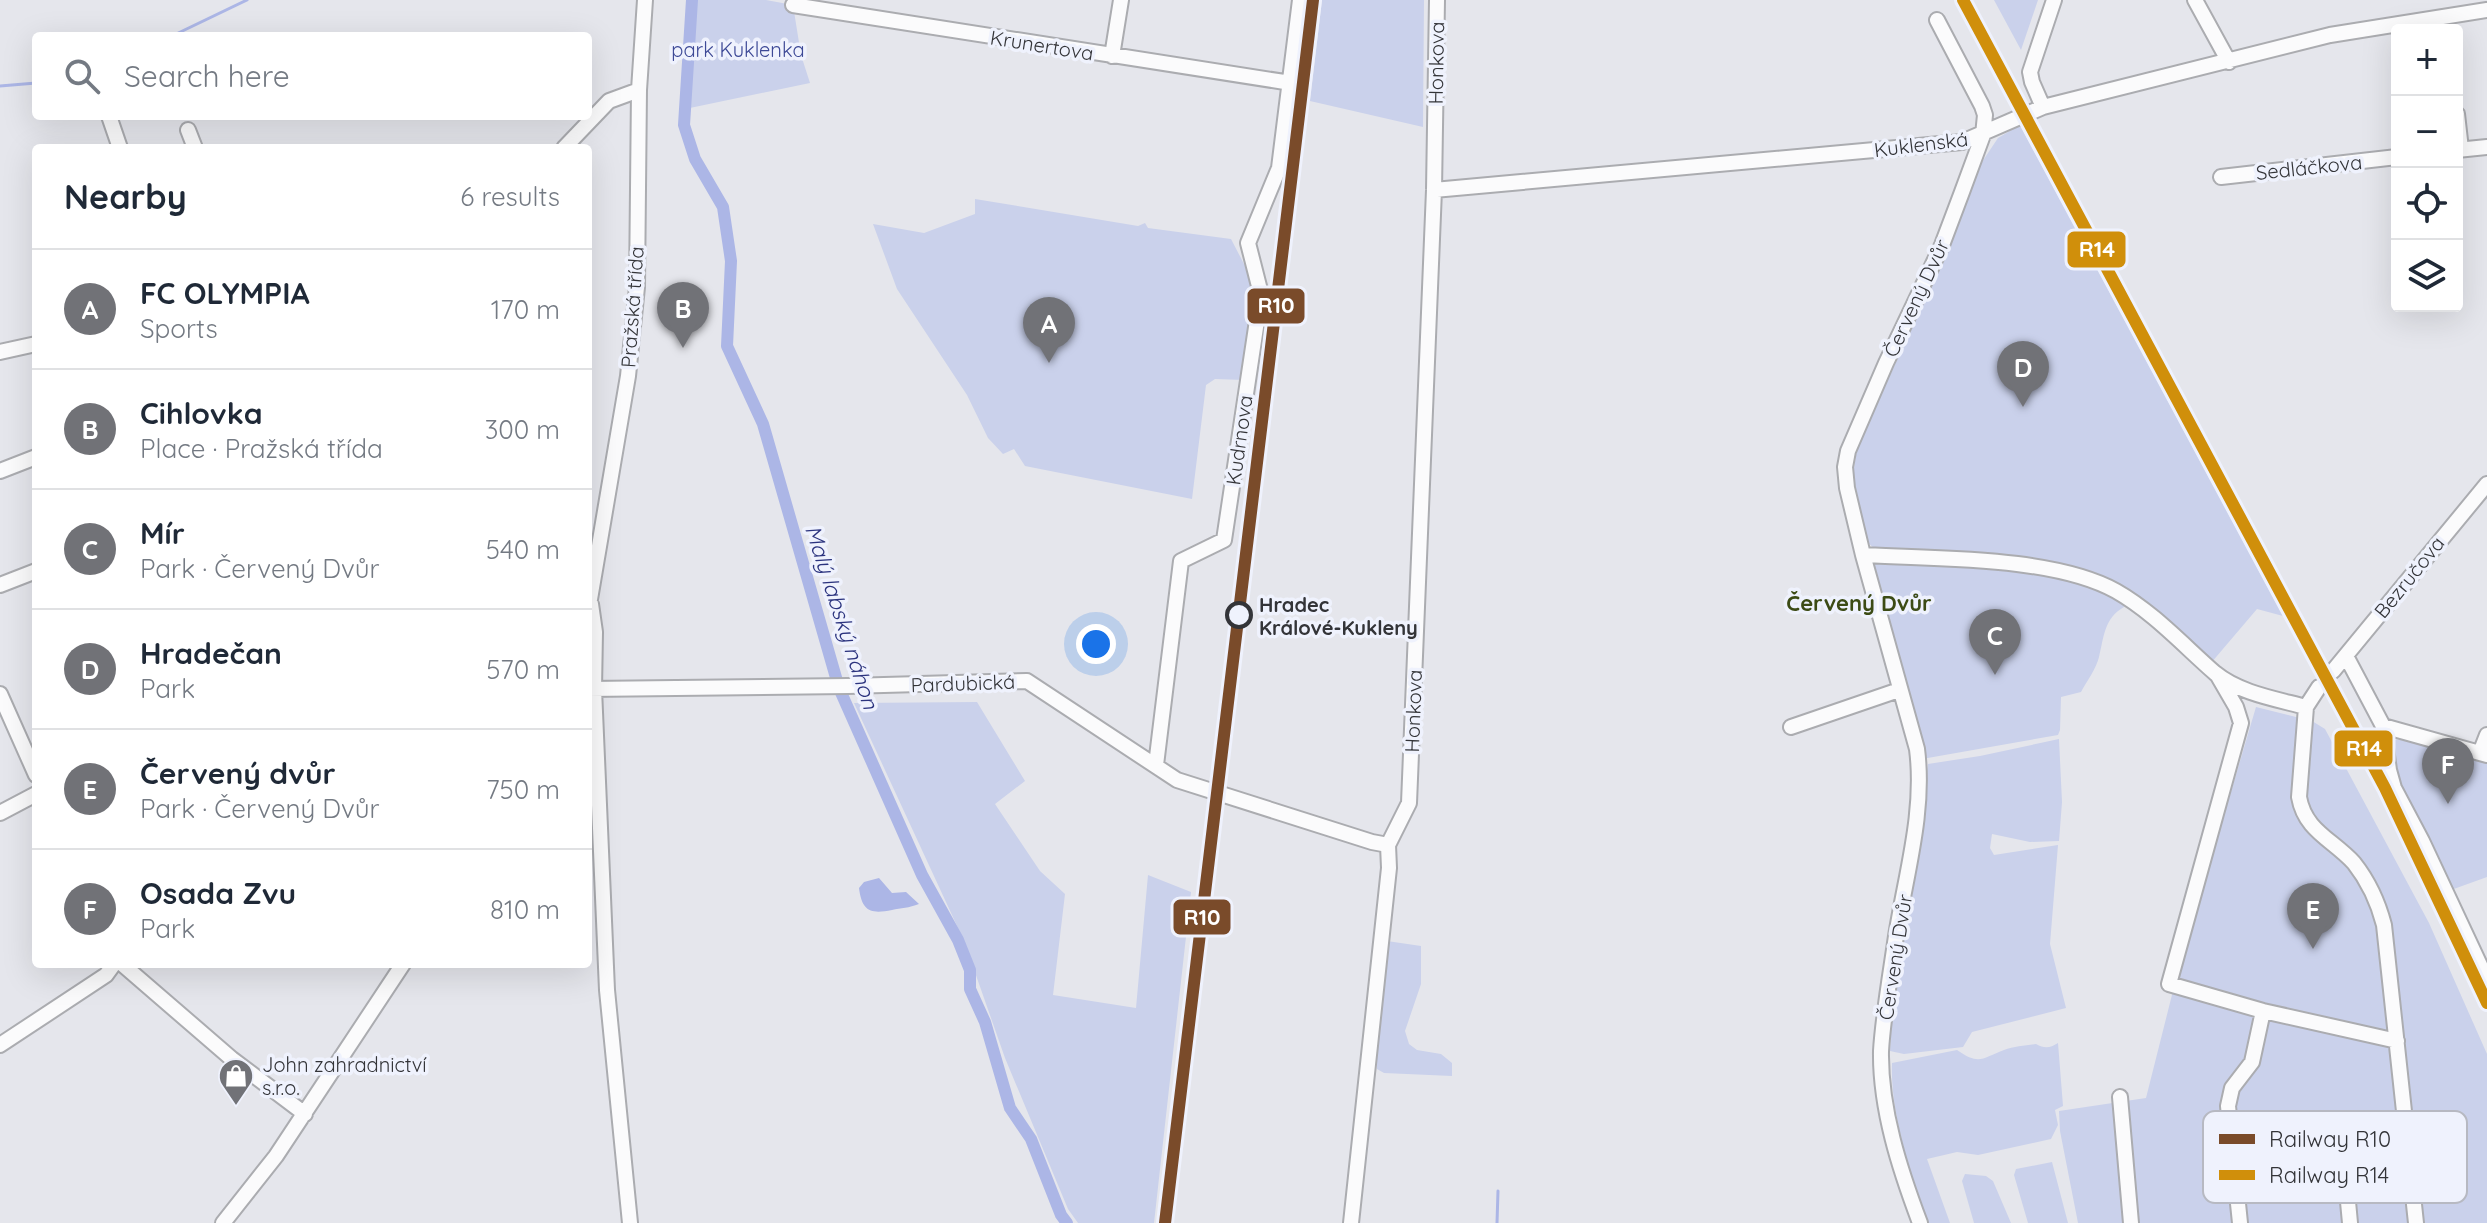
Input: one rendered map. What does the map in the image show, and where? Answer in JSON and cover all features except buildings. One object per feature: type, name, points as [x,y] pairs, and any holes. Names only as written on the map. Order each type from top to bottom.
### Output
[{"type":"street","name":"Pražská třída","points":[[592,596],[628,376],[634,311],[639,90],[645,0]]},
{"type":"street","points":[[1112,56],[1121,0]]},
{"type":"street","name":"Kudrnova","points":[[1156,765],[1181,561],[1224,540],[1261,294],[1248,243],[1277,178],[1300,0]]},
{"type":"street","name":"Honkova","points":[[1351,1223],[1389,868],[1388,845],[1409,803],[1434,190],[1437,0]]},
{"type":"street","points":[[2043,107],[2030,72],[2054,0]]},
{"type":"street","points":[[2195,0],[2229,62]]},
{"type":"street","name":"Krunertova","points":[[793,5],[1291,83]]},
{"type":"street","name":"Kuklenská","points":[[1434,190],[1962,142],[2043,107],[2451,7],[2487,10]]},
{"type":"street","points":[[1937,20],[1982,106],[1985,115],[1983,135]]},
{"type":"street","points":[[592,117],[614,98],[639,90]]},
{"type":"street","points":[[110,120],[119,144]]},
{"type":"street","points":[[568,144],[589,120]]},
{"type":"street","points":[[188,130],[193,144]]},
{"type":"street","name":"Červený Dvůr","points":[[1920,1223],[1895,1148],[1884,1094],[1881,1051],[1896,935],[1919,799],[1917,749],[1863,555],[1845,467],[1848,451],[1886,363],[1942,245],[1983,135]]},
{"type":"street","points":[[2463,150],[2487,147]]},
{"type":"street","name":"Sedláčkova","points":[[2221,177],[2391,158]]},
{"type":"street","points":[[0,352],[32,345]]},
{"type":"street","points":[[0,471],[32,459]]},
{"type":"street","name":"Bezručova","points":[[2333,671],[2487,484]]},
{"type":"street","points":[[1863,555],[1983,561],[2093,580],[2118,592],[2181,640],[2216,674],[2236,707],[2241,723],[2169,984],[2263,1011],[2397,1041]]},
{"type":"street","points":[[0,585],[32,573]]},
{"type":"street","points":[[592,618],[595,632],[592,675]]},
{"type":"street","points":[[2346,656],[2383,726],[2394,788],[2487,980]]},
{"type":"street","points":[[2216,674],[2245,690],[2306,707]]},
{"type":"street","name":"Pardubická","points":[[592,689],[1027,681],[1177,780],[1388,845]]},
{"type":"street","points":[[2319,687],[2306,707],[2299,797],[2302,812],[2317,831],[2352,861],[2373,891],[2384,925],[2404,1111]]},
{"type":"street","points":[[1791,727],[1899,690]]},
{"type":"street","points":[[0,694],[32,766]]},
{"type":"street","points":[[592,708],[607,990],[630,1223]]},
{"type":"street","points":[[2383,726],[2484,754],[2487,735]]},
{"type":"street","points":[[0,813],[32,796]]},
{"type":"street","points":[[0,1045],[106,975],[111,968]]},
{"type":"street","points":[[127,968],[232,1059],[305,1114]]},
{"type":"street","points":[[223,1223],[276,1156],[400,968]]},
{"type":"street","points":[[2229,1111],[2232,1088],[2252,1062],[2263,1011]]},
{"type":"street","points":[[2120,1097],[2131,1223]]},
{"type":"street","points":[[2238,1203],[2240,1223]]},
{"type":"street","points":[[2348,1203],[2350,1223]]},
{"type":"street","points":[[2414,1203],[2416,1223]]},
{"type":"green space","name":"park Kuklenka","points":[[692,0],[766,0],[793,5],[801,55],[810,83],[685,109]]},
{"type":"green space","points":[[1322,0],[1424,0],[1423,127],[1310,101]]},
{"type":"green space","points":[[1994,0],[2038,0],[2021,50]]},
{"type":"green space","points":[[2020,125],[2283,616],[2257,609],[2211,663],[2098,579],[1876,550],[1866,541],[1853,474],[1858,443],[1930,290],[1982,162],[1998,138]]},
{"type":"green space","points":[[975,199],[1138,226],[1145,223],[1148,228],[1231,239],[1257,289],[1244,380],[1215,379],[1206,385],[1192,499],[1025,466],[1014,449],[1003,454],[988,438],[967,395],[897,289],[873,224],[924,233],[975,214]]},
{"type":"green space","points":[[1869,560],[2012,569],[2097,586],[2126,601],[2109,622],[2098,661],[2081,692],[2061,697],[2058,735],[1922,759]]},
{"type":"green space","points":[[977,702],[1025,781],[995,804],[1040,871],[1065,894],[1053,995],[1136,1008],[1148,875],[1191,892],[1154,1223],[1078,1223],[1068,1209],[1005,1058],[964,941],[854,703]]},
{"type":"green space","points":[[2256,707],[2312,721],[2325,729],[2429,923],[2487,1054],[2487,1223],[2078,1223],[2059,1111],[2146,1098],[2177,975]]},
{"type":"green space","points":[[2059,739],[2062,802],[2059,841],[2030,842],[1992,834],[1990,848],[1994,855],[2058,845],[2050,944],[2066,1008],[1972,1032],[1963,1047],[1904,1054],[1890,1051],[1892,1016],[1928,764]]},
{"type":"green space","points":[[2389,739],[2487,762],[2487,877],[2451,890],[2428,835],[2394,775]]},
{"type":"green space","points":[[1387,941],[1421,946],[1421,984],[1405,1031],[1409,1044],[1417,1050],[1441,1054],[1452,1063],[1452,1076],[1384,1073],[1377,1069]]},
{"type":"green space","points":[[2058,1043],[2063,1106],[2055,1110],[2058,1125],[2051,1139],[1978,1155],[1957,1152],[1927,1159],[1950,1223],[1928,1223],[1898,1124],[1892,1063],[1957,1050],[1971,1058],[1981,1059],[2012,1048],[2036,1044],[2047,1047]]},
{"type":"green space","points":[[2052,1162],[2068,1223],[2028,1223],[2014,1175],[2016,1169]]},
{"type":"green space","points":[[1965,1174],[1986,1176],[1993,1181],[2011,1223],[1974,1223],[1962,1181]]},
{"type":"water","points":[[879,878],[892,893],[906,892],[919,904],[885,911],[869,910],[862,902],[859,888],[864,882]]},
{"type":"waterway","points":[[180,32],[247,0]]},
{"type":"waterway","name":"Malý labský náhon","points":[[692,0],[684,125],[695,159],[723,207],[731,261],[727,346],[763,424],[839,688],[922,875],[958,940],[970,970],[970,989],[985,1022],[1010,1108],[1031,1139],[1067,1223]]},
{"type":"waterway","points":[[0,86],[32,83]]},
{"type":"waterway","points":[[1497,1223],[1498,1191]]},
{"type":"rail line","name":"R10","points":[[1165,1223],[1313,0]]},
{"type":"rail line","name":"R14","points":[[1963,0],[2385,788],[2487,1003]]},
{"type":"place","name":"Cihlovka","points":[[683,348]]},
{"type":"place","name":"FC OLYMPIA","points":[[1049,363]]},
{"type":"place","name":"Hradečan","points":[[2023,407]]},
{"type":"place","name":"Hradec Králové-Kukleny","points":[[1239,615]]},
{"type":"place","name":"Mír","points":[[1995,675]]},
{"type":"place","name":"Osada Zvu","points":[[2448,804]]},
{"type":"place","name":"Červený dvůr","points":[[2313,949]]},
{"type":"place","name":"John zahradnictví s.r.o.","points":[[236,1107]]},
{"type":"district","name":"Červený Dvůr","points":[[1859,603]]}]
